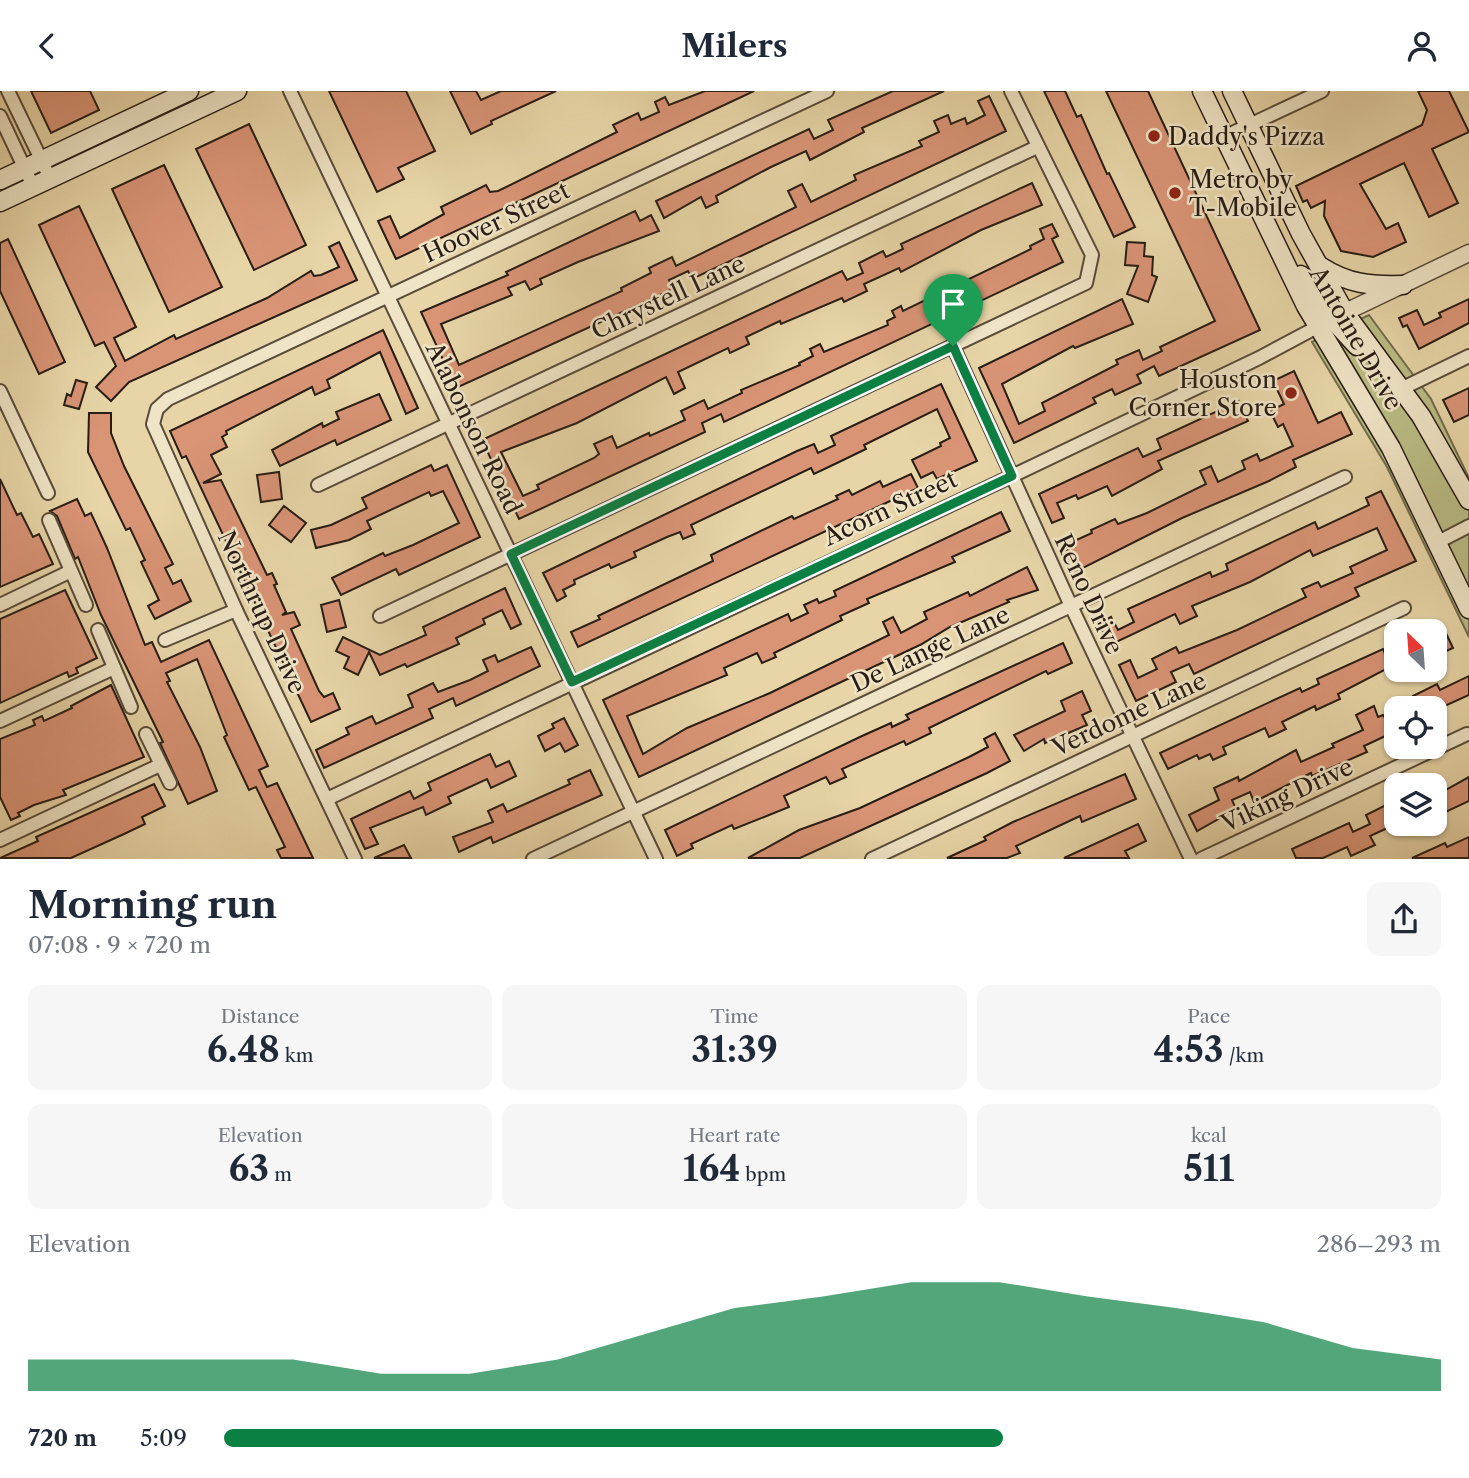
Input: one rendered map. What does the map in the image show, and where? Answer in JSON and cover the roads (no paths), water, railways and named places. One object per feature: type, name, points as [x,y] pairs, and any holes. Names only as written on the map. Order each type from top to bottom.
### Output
[{"type":"main road","points":[[0,180],[189,91]]},
{"type":"main road","points":[[0,202],[237,91]]},
{"type":"main road","name":"Antoine Drive","points":[[1202,91],[1278,249],[1332,319],[1360,349],[1376,356],[1448,460],[1469,500]]},
{"type":"main road","name":"Antoine Drive","points":[[1233,91],[1319,266],[1332,319],[1391,449],[1469,609]]},
{"type":"main road","points":[[1319,266],[1338,278],[1366,286],[1403,285]]},
{"type":"street","points":[[8,91],[50,179]]},
{"type":"street","name":"Alabonson Road","points":[[290,91],[656,859]]},
{"type":"street","name":"Hoover Street","points":[[183,392],[827,91]]},
{"type":"street","points":[[380,616],[1086,283],[1092,255],[1010,91]]},
{"type":"street","points":[[1224,137],[1322,91]]},
{"type":"street","points":[[0,116],[33,186]]},
{"type":"street","name":"Chrystell Lane","points":[[317,485],[1037,147]]},
{"type":"street","name":"Acorn Street","points":[[327,799],[1259,358],[1332,319],[1469,253]]},
{"type":"street","name":"Reno Drive","points":[[953,346],[1071,606],[1191,859]]},
{"type":"street","points":[[1401,389],[1469,356]]},
{"type":"street","points":[[0,391],[48,493]]},
{"type":"street","name":"Northrup Drive","points":[[183,392],[157,409],[153,424],[236,610],[355,859]]},
{"type":"street","name":"De Lange Lane","points":[[533,859],[1345,477]]},
{"type":"street","points":[[49,520],[86,605]]},
{"type":"street","points":[[1438,542],[1469,526]]},
{"type":"street","points":[[0,605],[71,572]]},
{"type":"street","name":"Verdome Lane","points":[[872,859],[1404,608]]},
{"type":"street","points":[[165,640],[236,610]]},
{"type":"street","points":[[98,630],[131,706]]},
{"type":"street","points":[[0,721],[114,668]]},
{"type":"street","points":[[146,734],[170,783]]},
{"type":"street","name":"Viking Drive","points":[[1201,859],[1467,734]]},
{"type":"street","points":[[0,823],[3,838],[160,765]]},
{"type":"place","name":"Daddy's Pizza","points":[[1154,136]]},
{"type":"place","name":"Metro by T-Mobile","points":[[1175,193]]},
{"type":"place","name":"Houston Corner Store","points":[[1291,393]]}]
